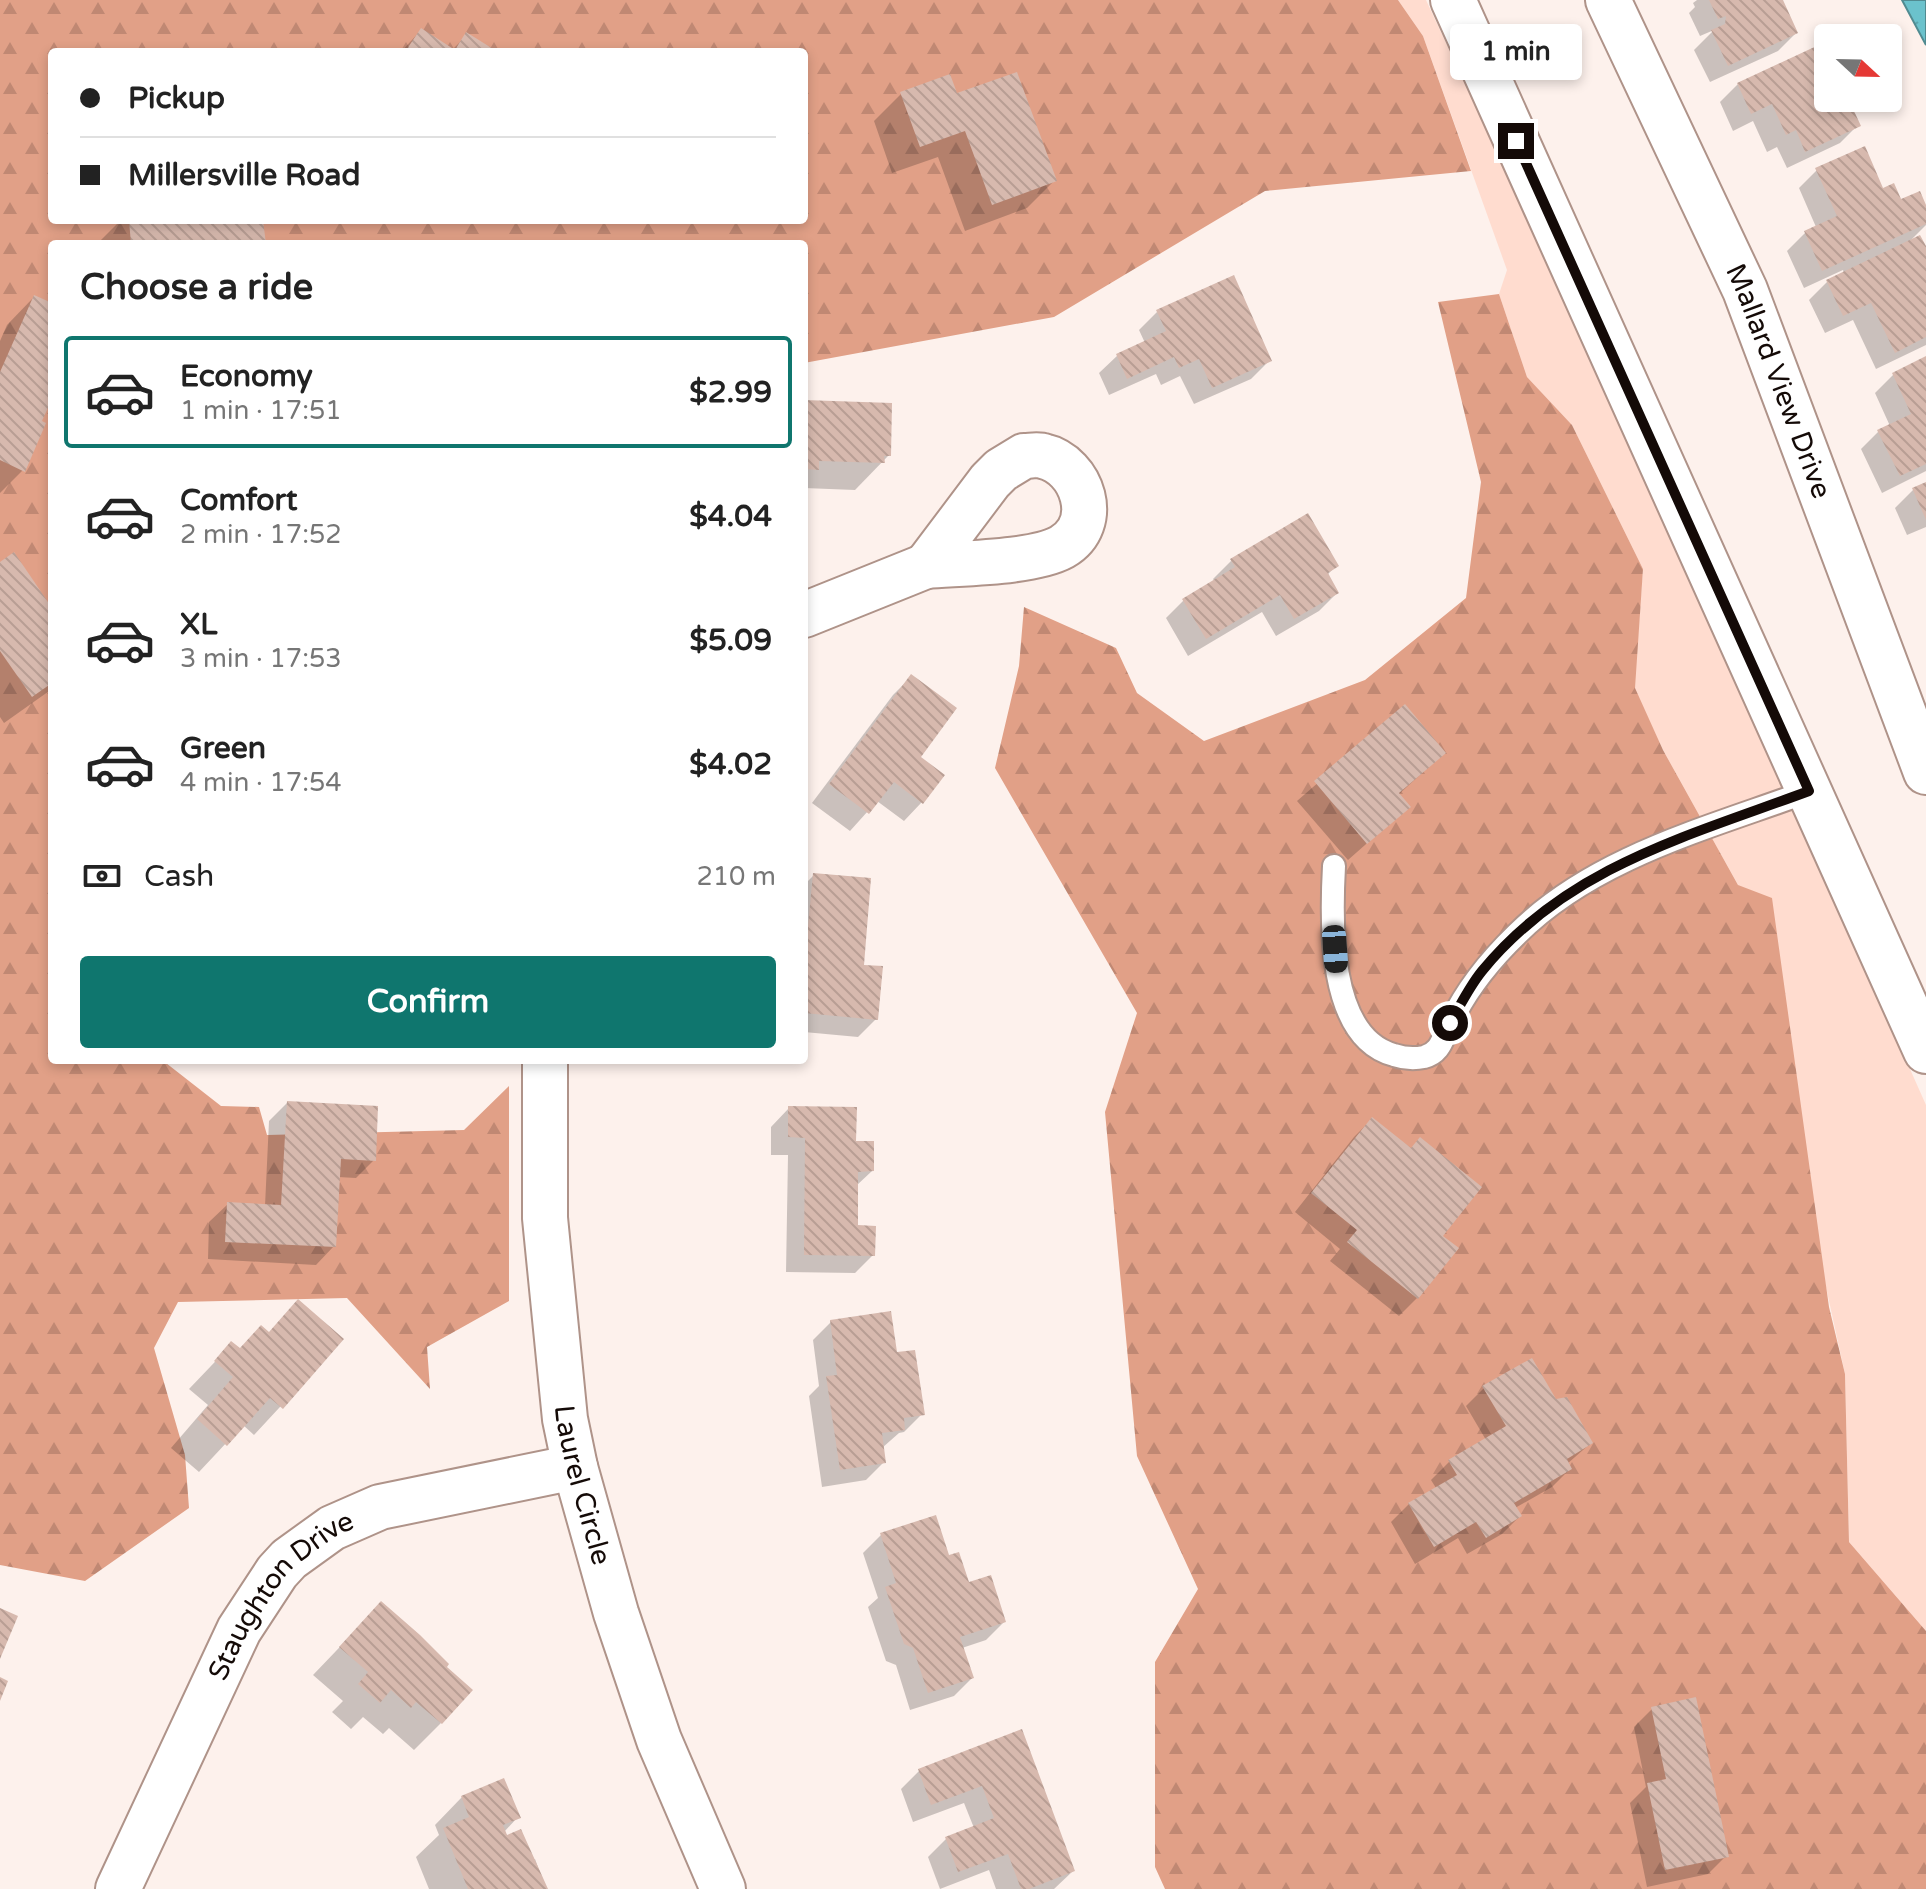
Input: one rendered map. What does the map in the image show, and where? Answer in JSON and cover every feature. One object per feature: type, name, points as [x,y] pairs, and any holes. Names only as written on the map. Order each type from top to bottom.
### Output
[{"type":"street","points":[[1453,0],[1926,1051]]},
{"type":"street","name":"Mallard View Drive","points":[[1608,0],[1745,290],[1926,772]]},
{"type":"street","points":[[808,613],[926,566]]},
{"type":"street","name":"Laurel Circle","points":[[545,1064],[545,1218],[562,1390],[575,1467],[616,1613],[659,1740],[723,1889]]},
{"type":"street","name":"Staughton Drive","points":[[118,1889],[239,1630],[289,1559],[332,1528],[380,1507],[575,1467]]},
{"type":"lane","points":[[1334,866],[1332,906],[1337,971],[1344,1000],[1370,1044],[1397,1056],[1426,1057],[1438,1050],[1480,973],[1518,932],[1560,897],[1600,873],[1652,850],[1809,791]]},
{"type":"shaded area","points":[[1398,0],[1426,0],[1597,366],[1926,1105],[1926,1631],[1849,1542],[1845,1374],[1738,885],[1663,750],[1634,688],[1643,569],[1572,425],[1527,377],[1499,294],[1507,270],[1423,36]]},
{"type":"green space","points":[[0,0],[1398,0],[1423,36],[1471,171],[1265,191],[1054,317],[808,362],[808,240],[48,240],[48,1064],[167,1064],[221,1106],[259,1107],[267,1135],[464,1130],[509,1086],[509,1301],[427,1347],[430,1389],[347,1298],[178,1302],[154,1348],[185,1455],[189,1508],[85,1581],[0,1565]]},
{"type":"green space","points":[[1499,294],[1527,377],[1572,425],[1643,569],[1635,688],[1663,750],[1738,885],[1772,898],[1829,1307],[1845,1374],[1849,1542],[1926,1631],[1926,1889],[1165,1889],[1155,1867],[1155,1662],[1198,1589],[1137,1456],[1105,1112],[1137,1013],[995,768],[1019,666],[1024,607],[1116,648],[1137,693],[1204,741],[1365,680],[1466,598],[1481,482],[1438,302]]},
{"type":"water","points":[[1902,0],[1926,0],[1926,45]]},
{"type":"building","points":[[1709,0],[1783,0],[1798,33],[1728,66],[1711,30],[1725,24],[1726,16],[1718,19]]},
{"type":"building","points":[[421,28],[452,48],[408,48]]},
{"type":"building","points":[[466,32],[492,48],[456,48]]},
{"type":"building","points":[[1814,47],[1814,112],[1854,112],[1861,126],[1805,152],[1796,130],[1786,135],[1772,104],[1751,114],[1737,83]]},
{"type":"building","points":[[1017,72],[1057,181],[992,205],[965,131],[920,147],[900,92],[950,74],[957,93]]},
{"type":"building","points":[[1865,146],[1883,188],[1894,183],[1901,199],[1920,191],[1926,205],[1926,224],[1822,271],[1804,231],[1837,216],[1815,168]]},
{"type":"building","points":[[129,224],[264,224],[266,240],[131,240]]},
{"type":"building","points":[[1920,235],[1926,246],[1926,337],[1895,353],[1871,303],[1843,316],[1826,280]]},
{"type":"building","points":[[1234,275],[1272,361],[1212,388],[1199,359],[1179,368],[1174,357],[1127,379],[1116,354],[1166,331],[1156,310]]},
{"type":"building","points":[[34,295],[48,301],[48,408],[42,421],[46,423],[25,472],[0,460],[0,372]]},
{"type":"building","points":[[1926,356],[1926,464],[1900,476],[1877,430],[1911,414],[1892,373]]},
{"type":"building","points":[[808,400],[892,403],[891,456],[884,456],[885,463],[819,461],[819,470],[808,469]]},
{"type":"building","points":[[1926,482],[1926,520],[1912,488]]},
{"type":"building","points":[[1308,513],[1339,566],[1328,573],[1339,593],[1294,619],[1280,595],[1206,639],[1182,599],[1235,567],[1230,559]]},
{"type":"building","points":[[14,552],[48,602],[48,686],[32,697],[0,651],[0,562]]},
{"type":"building","points":[[911,674],[957,708],[921,757],[945,775],[923,804],[894,782],[869,814],[829,784]]},
{"type":"building","points":[[1405,704],[1446,753],[1399,793],[1411,807],[1367,844],[1314,781]]},
{"type":"building","points":[[813,873],[871,878],[864,965],[883,966],[878,1020],[808,1013],[808,926]]},
{"type":"building","points":[[287,1101],[378,1106],[376,1161],[341,1159],[336,1247],[225,1242],[227,1202],[281,1205]]},
{"type":"building","points":[[788,1106],[857,1107],[856,1141],[874,1141],[874,1171],[858,1172],[858,1225],[876,1226],[875,1256],[804,1255],[805,1138],[788,1137]]},
{"type":"building","points":[[1372,1117],[1411,1148],[1420,1137],[1482,1187],[1443,1236],[1459,1248],[1418,1299],[1347,1242],[1357,1230],[1311,1193]]},
{"type":"building","points":[[298,1299],[344,1339],[283,1409],[270,1398],[227,1446],[197,1419],[233,1377],[214,1361],[231,1341],[240,1348],[261,1325],[269,1332]]},
{"type":"building","points":[[891,1311],[897,1352],[915,1350],[925,1415],[904,1418],[905,1430],[882,1433],[886,1463],[840,1470],[826,1376],[837,1375],[830,1320]]},
{"type":"building","points":[[1532,1358],[1556,1399],[1567,1397],[1593,1443],[1567,1459],[1572,1469],[1514,1503],[1522,1516],[1486,1538],[1476,1522],[1434,1547],[1408,1503],[1457,1475],[1448,1460],[1506,1426],[1482,1386]]},
{"type":"building","points":[[936,1515],[949,1555],[959,1552],[969,1582],[991,1575],[1006,1622],[960,1637],[974,1678],[928,1693],[913,1648],[904,1644],[885,1587],[896,1583],[880,1533]]},
{"type":"building","points":[[381,1601],[420,1635],[449,1664],[447,1667],[473,1690],[442,1724],[416,1702],[411,1708],[391,1690],[380,1703],[358,1684],[368,1672],[339,1647]]},
{"type":"building","points":[[0,1608],[18,1616],[0,1659]]},
{"type":"building","points":[[0,1677],[8,1681],[0,1701]]},
{"type":"building","points":[[1696,1697],[1729,1857],[1665,1870],[1647,1783],[1666,1779],[1651,1707]]},
{"type":"building","points":[[1022,1729],[1075,1871],[1029,1889],[1021,1889],[1008,1854],[958,1872],[945,1837],[994,1818],[982,1786],[931,1805],[918,1769]]},
{"type":"building","points":[[504,1778],[521,1818],[503,1825],[507,1835],[521,1829],[548,1889],[468,1889],[443,1828],[469,1817],[461,1796]]},
{"type":"route","points":[[1450,1023],[1480,973],[1518,932],[1560,897],[1600,873],[1666,844],[1809,791],[1516,141]]}]
